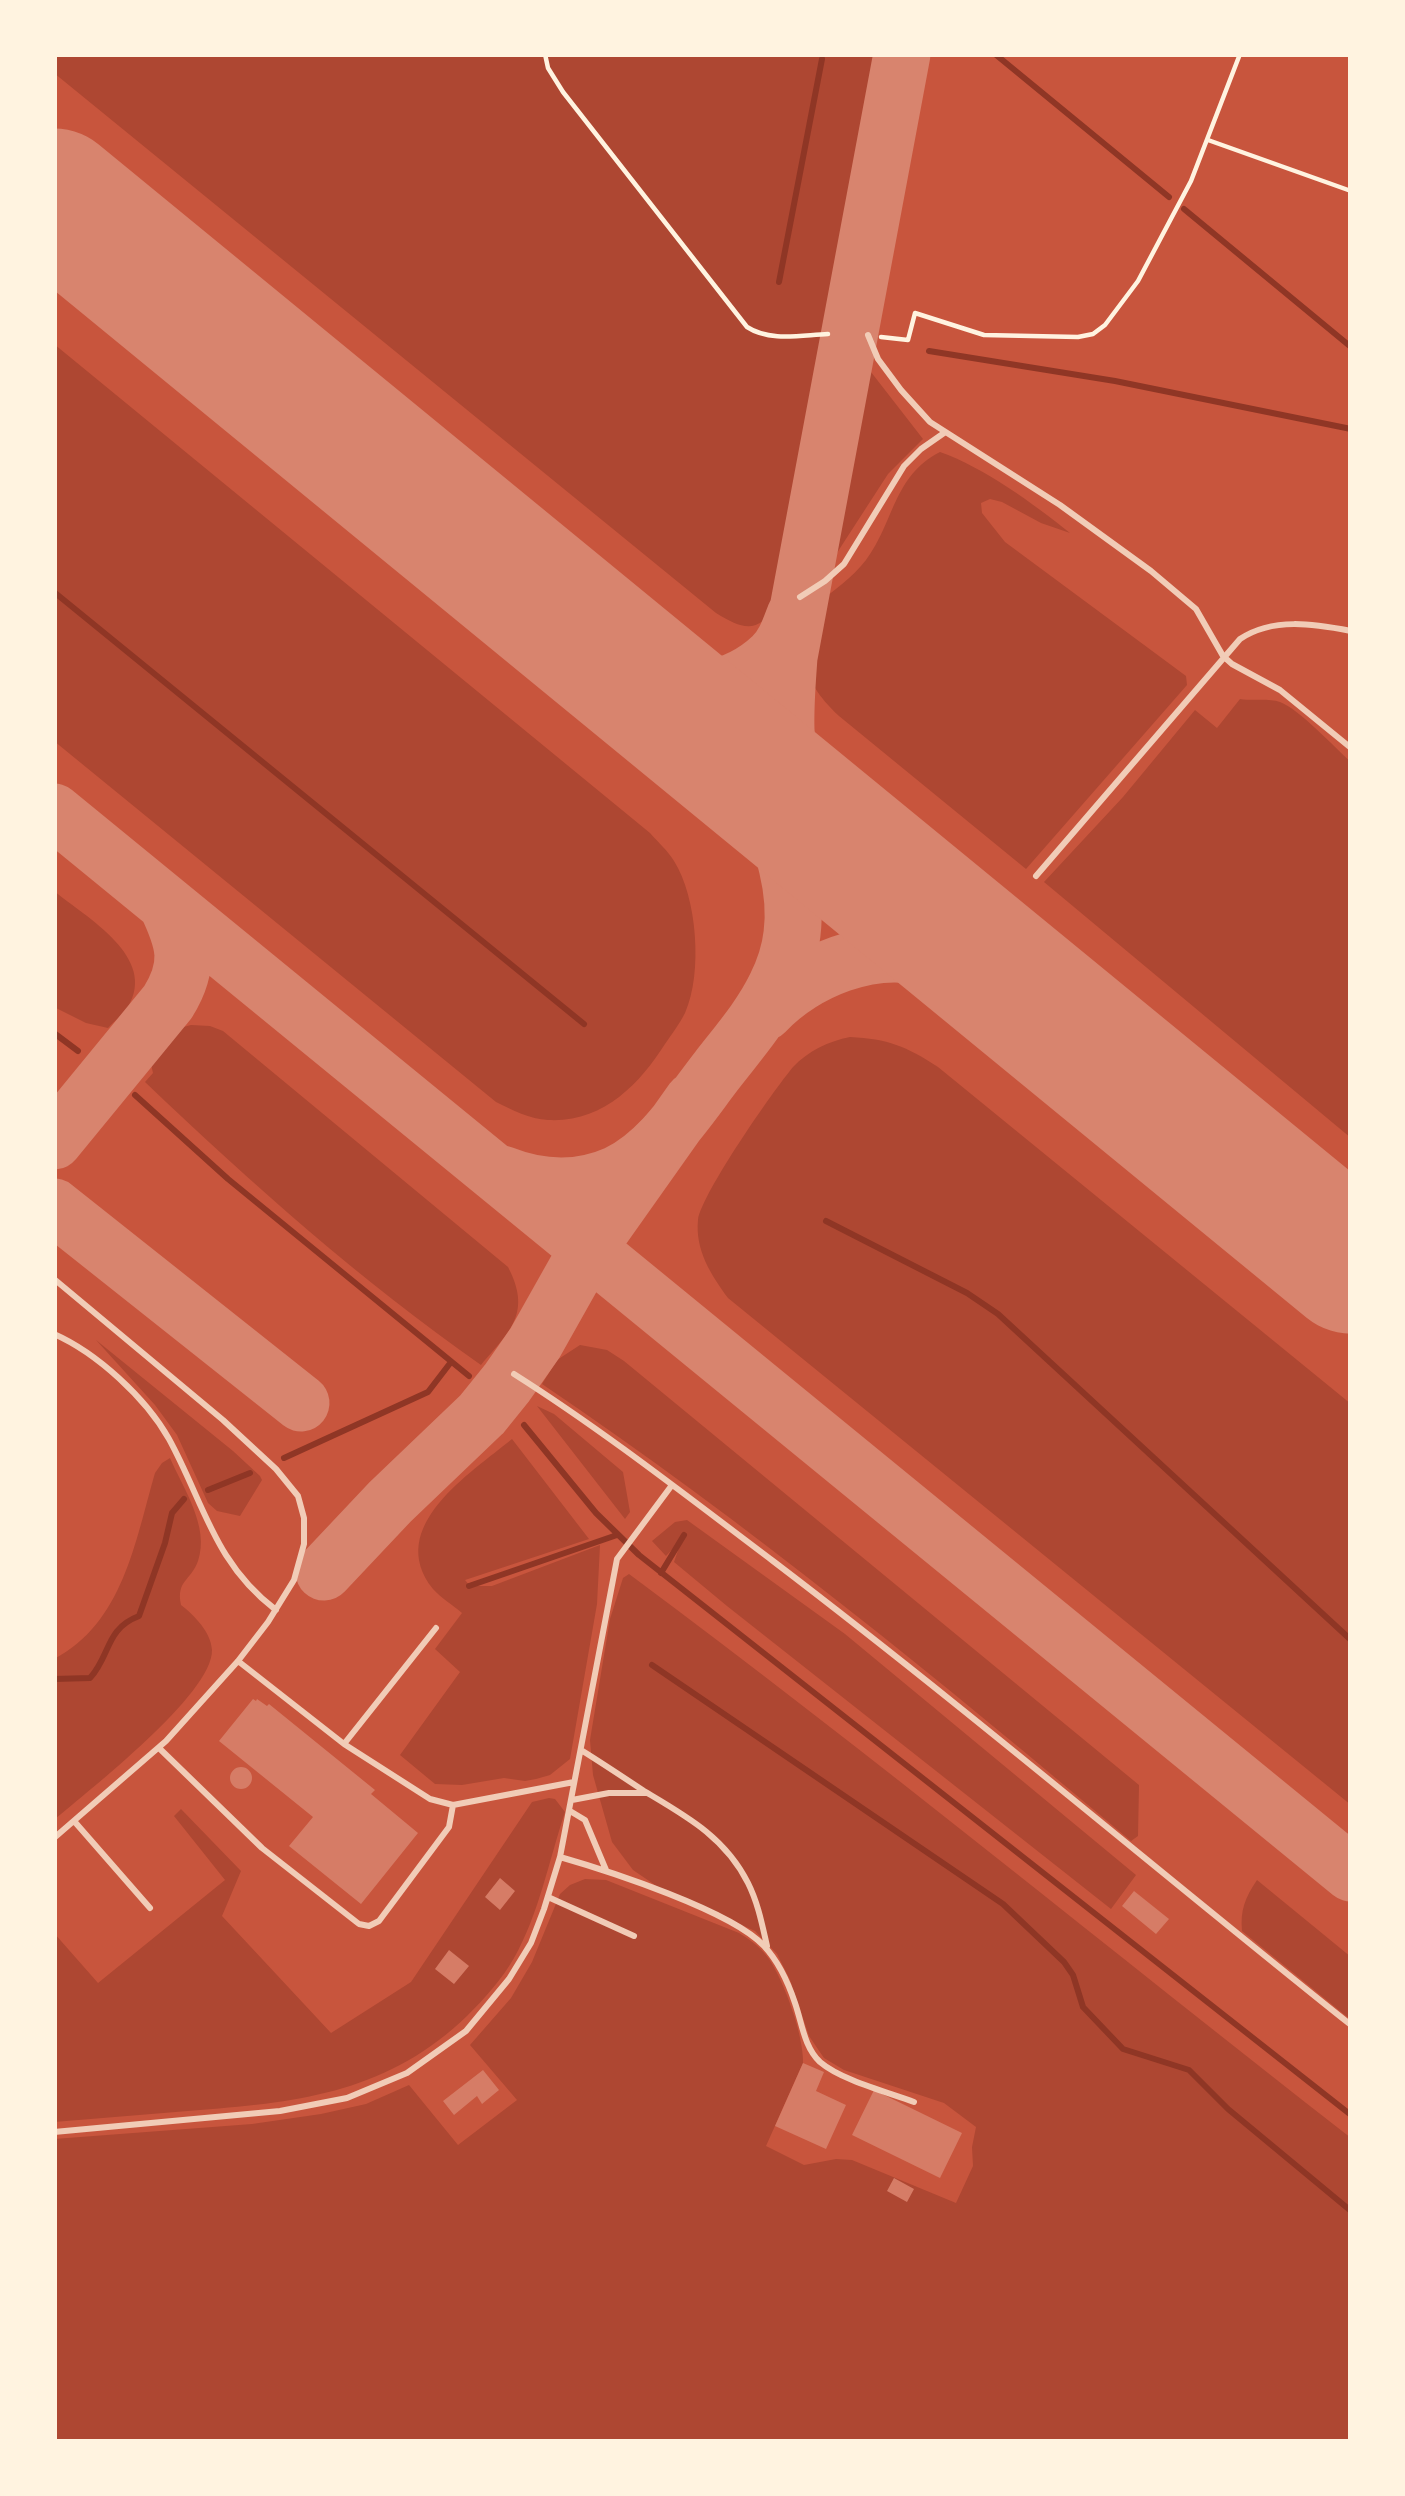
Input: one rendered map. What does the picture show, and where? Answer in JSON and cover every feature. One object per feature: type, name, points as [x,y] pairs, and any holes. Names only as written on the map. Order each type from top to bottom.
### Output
[{"type":"lane","points":[[868,335],[878,359],[901,390],[944,433],[1040,492],[1166,583],[1196,609],[1222,656],[1280,691],[1351,748]]},
{"type":"lane","points":[[800,597],[844,564],[904,466],[944,433]]},
{"type":"lane","points":[[1036,876],[1240,639],[1264,627],[1289,624],[1351,631]]},
{"type":"lane","points":[[54,1279],[290,1482],[304,1518],[304,1544],[294,1580],[238,1661],[159,1748],[57,1835],[54,1824]]},
{"type":"lane","points":[[54,1334],[106,1367],[156,1419],[228,1561],[250,1590],[276,1610]]},
{"type":"lane","points":[[514,1374],[672,1484],[898,1657],[1351,2025]]},
{"type":"lane","points":[[54,2132],[280,2111],[347,2098],[407,2073],[466,2031],[530,1943],[548,1897],[570,1811],[617,1559],[672,1484]]},
{"type":"lane","points":[[344,1744],[436,1628]]},
{"type":"lane","points":[[238,1661],[344,1744],[430,1799],[453,1805],[574,1782]]},
{"type":"lane","points":[[159,1748],[262,1848],[359,1924],[369,1926],[379,1921],[449,1827],[453,1805]]},
{"type":"lane","points":[[581,1750],[683,1812],[734,1859],[759,1909],[768,1950]]},
{"type":"lane","points":[[572,1800],[647,1792]]},
{"type":"lane","points":[[570,1811],[585,1820],[606,1870]]},
{"type":"lane","points":[[74,1821],[150,1908]]},
{"type":"lane","points":[[560,1857],[606,1870],[755,1937],[782,1970],[807,2044],[818,2060],[914,2102]]},
{"type":"lane","points":[[548,1897],[634,1936]]},
{"type":"path","points":[[545,54],[562,92],[747,326],[771,336],[828,334]]},
{"type":"path","points":[[868,335],[908,340],[915,313],[985,334],[1093,334],[1123,305],[1191,182],[1240,54]]},
{"type":"path","points":[[1208,140],[1351,191]]},
{"type":"shaded area","points":[[54,54],[875,54],[881,65],[879,79],[778,604],[764,620],[750,626],[716,613],[54,73]]},
{"type":"shaded area","points":[[54,344],[650,833],[672,857],[692,914],[691,996],[655,1059],[617,1098],[585,1115],[548,1120],[496,1102],[54,741]]},
{"type":"shaded area","points":[[864,363],[923,439],[888,474],[822,576]]},
{"type":"shaded area","points":[[940,452],[991,477],[1070,533],[1002,502],[981,503],[982,513],[1005,542],[1186,676],[1187,685],[1026,869],[839,716],[810,677],[809,639],[816,605],[866,560],[903,487],[924,462]]},
{"type":"shaded area","points":[[1240,699],[1288,706],[1351,762],[1351,1138],[1044,882],[1195,710],[1217,728]]},
{"type":"shaded area","points":[[54,891],[115,940],[134,972],[135,989],[128,1007],[108,1028],[54,1007]]},
{"type":"shaded area","points":[[191,1025],[223,1031],[508,1267],[518,1309],[509,1331],[481,1365],[308,1230],[145,1082],[153,1073],[150,1060],[163,1043]]},
{"type":"shaded area","points":[[850,1037],[896,1045],[938,1067],[1351,1404],[1351,1805],[728,1298],[716,1280],[698,1231],[702,1207],[712,1188],[793,1067],[819,1048]]},
{"type":"shaded area","points":[[96,1340],[260,1476],[240,1516],[217,1511],[208,1503],[177,1435]]},
{"type":"shaded area","points":[[580,1345],[607,1350],[624,1361],[1139,1785],[1138,1836],[1131,1841],[842,1605],[542,1384],[557,1360]]},
{"type":"shaded area","points":[[537,1406],[554,1414],[623,1472],[630,1512],[625,1519]]},
{"type":"shaded area","points":[[512,1439],[589,1539],[465,1580],[470,1586],[492,1586],[600,1545],[597,1604],[570,1759],[550,1775],[536,1779],[435,1784],[400,1755],[460,1672],[435,1649],[462,1613],[433,1589],[421,1566],[419,1544],[439,1504]]},
{"type":"shaded area","points":[[170,1458],[201,1535],[198,1561],[180,1597],[181,1605],[209,1637],[212,1650],[207,1669],[172,1715],[54,1820],[54,1659],[77,1644],[111,1603],[132,1553],[155,1473]]},
{"type":"shaded area","points":[[687,1520],[845,1634],[1136,1875],[1111,1909],[674,1562],[682,1539],[666,1556],[652,1541],[675,1522]]},
{"type":"shaded area","points":[[629,1574],[1351,2138],[1351,2442],[54,2442],[54,2139],[321,2114],[366,2104],[409,2085],[458,2145],[517,2100],[470,2045],[511,1998],[532,1962],[560,1894],[585,1879],[606,1880],[739,1933],[769,1959],[792,2009],[803,2063],[766,2146],[804,2165],[852,2160],[956,2203],[973,2166],[976,2127],[944,2103],[844,2070],[824,2058],[809,2036],[777,1954],[755,1931],[658,1887],[633,1870],[612,1842],[593,1775],[590,1740],[610,1619],[623,1578]]},
{"type":"shaded area","points":[[549,1798],[565,1812],[537,1905],[514,1958],[468,2015],[408,2061],[343,2088],[309,2096],[238,2107],[54,2122],[54,1933],[98,1983],[225,1880],[174,1816],[181,1809],[241,1871],[222,1916],[331,2033],[411,1982],[532,1802]]},
{"type":"shaded area","points":[[1257,1880],[1351,1957],[1351,2020],[1242,1931],[1244,1904]]},
{"type":"building","points":[[253,1699],[269,1704],[375,1790],[371,1794],[418,1833],[361,1904],[289,1846],[313,1817],[219,1741]]},
{"type":"building","points":[[241,1767],[252,1778],[241,1789],[230,1778]]},
{"type":"building","points":[[500,1878],[515,1891],[500,1910],[485,1897]]},
{"type":"building","points":[[1134,1891],[1169,1919],[1156,1934],[1122,1906]]},
{"type":"building","points":[[449,1950],[469,1966],[454,1984],[435,1969]]},
{"type":"building","points":[[803,2063],[824,2072],[816,2091],[846,2105],[826,2149],[775,2126]]},
{"type":"building","points":[[483,2070],[499,2090],[482,2104],[477,2096],[454,2115],[443,2101]]},
{"type":"building","points":[[874,2090],[962,2133],[940,2178],[852,2135]]},
{"type":"building","points":[[894,2178],[914,2189],[907,2202],[887,2191]]},
{"type":"waterway","points":[[995,54],[1169,197]]},
{"type":"waterway","points":[[779,282],[822,59]]},
{"type":"waterway","points":[[1184,209],[1351,347]]},
{"type":"waterway","points":[[929,351],[1115,381],[1351,429]]},
{"type":"waterway","points":[[54,592],[584,1024]]},
{"type":"waterway","points":[[54,1033],[78,1051]]},
{"type":"waterway","points":[[135,1095],[228,1179],[469,1376]]},
{"type":"waterway","points":[[826,1221],[967,1293],[998,1314],[1351,1640]]},
{"type":"waterway","points":[[284,1458],[428,1392],[451,1362]]},
{"type":"waterway","points":[[524,1425],[596,1513],[639,1555],[1351,2115]]},
{"type":"waterway","points":[[208,1490],[250,1473]]},
{"type":"waterway","points":[[54,1679],[90,1678],[114,1635],[139,1616],[172,1513],[184,1499]]},
{"type":"waterway","points":[[469,1586],[617,1535]]},
{"type":"waterway","points":[[661,1573],[684,1535]]},
{"type":"waterway","points":[[652,1665],[1003,1904],[1064,1962],[1083,2007],[1123,2049],[1189,2070],[1228,2109],[1351,2211]]},
{"type":"taxiway","points":[[824,831],[799,797],[792,775],[786,725],[789,657],[902,54]]},
{"type":"taxiway","points":[[639,679],[673,690],[726,685],[772,657],[795,615]]},
{"type":"taxiway","points":[[502,1174],[531,1183],[574,1185],[603,1179],[633,1165],[673,1128],[764,1008],[786,961],[793,913],[783,853],[756,775]]},
{"type":"taxiway","points":[[54,812],[1351,1873]]},
{"type":"taxiway","points":[[54,1141],[175,989],[183,954],[167,905]]},
{"type":"taxiway","points":[[765,1012],[819,973],[885,954],[930,959],[1035,1004]]},
{"type":"taxiway","points":[[324,1572],[482,1414],[507,1383],[589,1247],[693,1100]]},
{"type":"taxiway","points":[[54,1207],[301,1403]]},
{"type":"runway","points":[[54,199],[1351,1263]]}]
